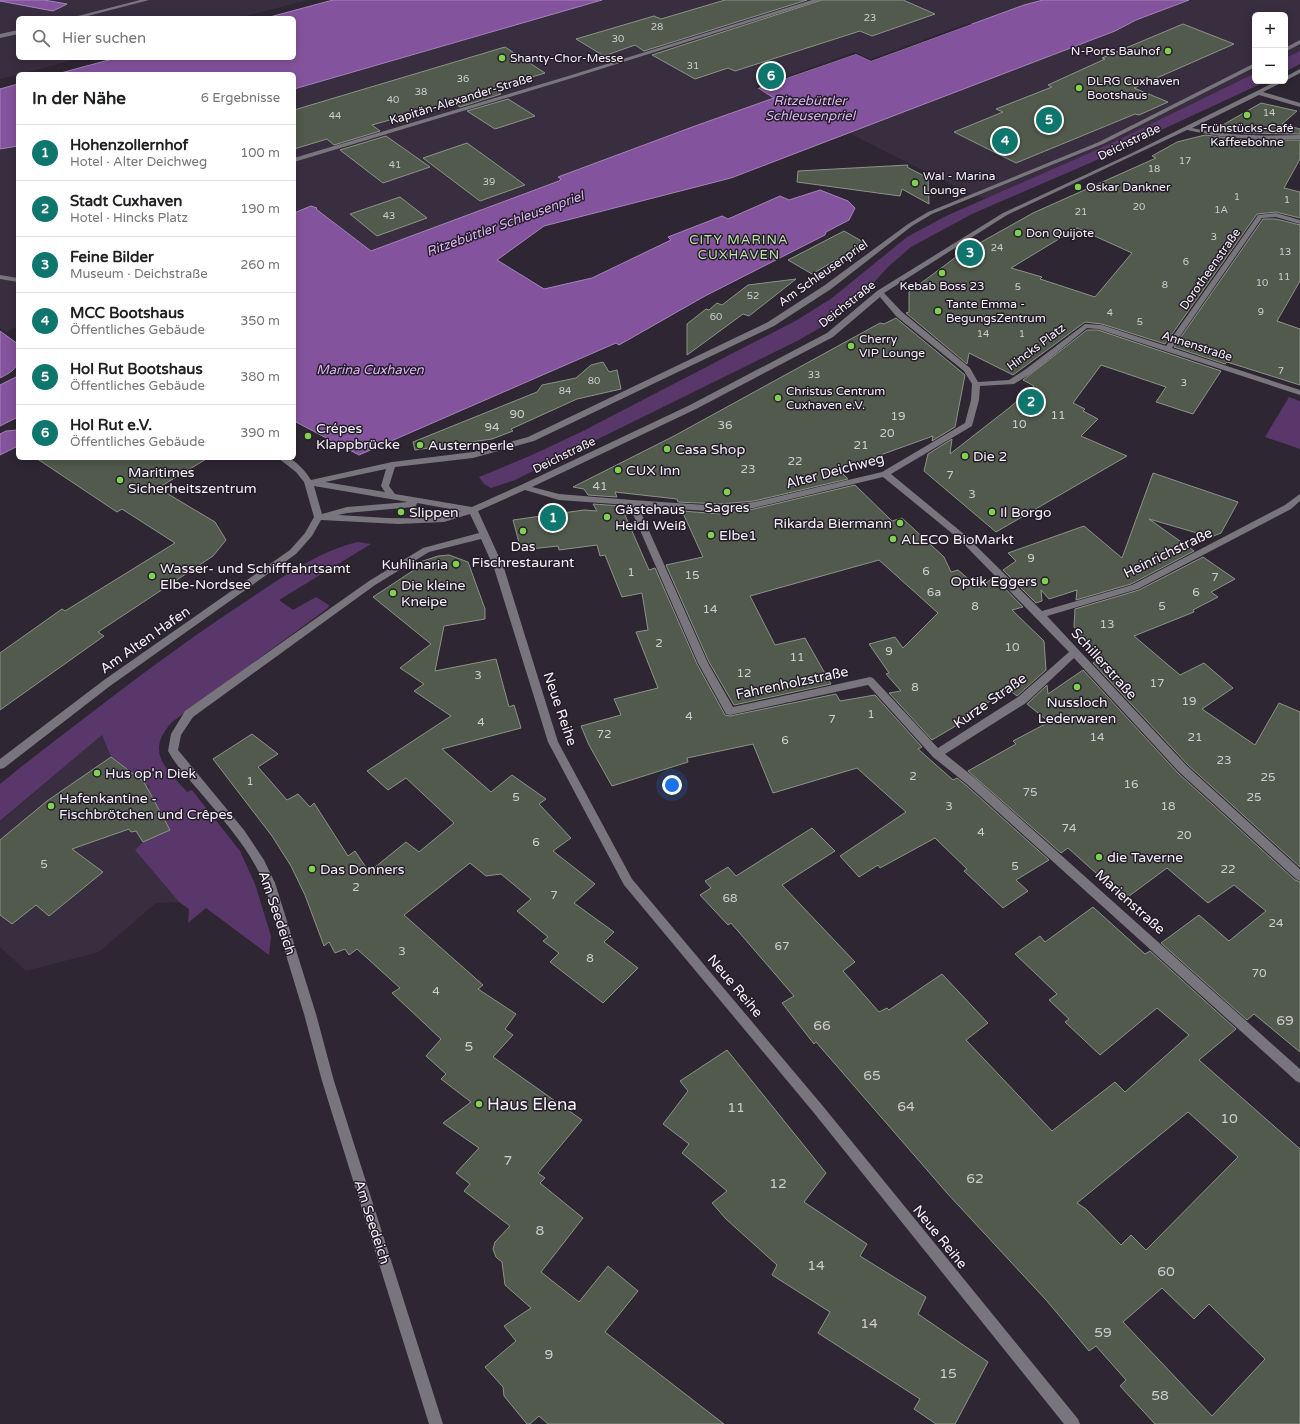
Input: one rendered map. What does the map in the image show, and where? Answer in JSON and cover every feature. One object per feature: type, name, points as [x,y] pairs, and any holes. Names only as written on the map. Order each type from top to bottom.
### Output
[{"type":"street","points":[[81,16],[146,0]]},
{"type":"street","name":"Kapitän-Alexander-Straße","points":[[296,159],[567,78],[818,0]]},
{"type":"street","points":[[0,36],[16,32]]},
{"type":"street","points":[[1288,48],[1300,42]]},
{"type":"street","name":"Am Schleusenpriel","points":[[310,483],[392,465],[473,455],[531,439],[771,324],[828,287],[910,225],[930,213],[1101,143],[1252,67]]},
{"type":"street","points":[[1288,77],[1300,71]]},
{"type":"street","name":"Deichstraße","points":[[318,517],[398,521],[444,519],[473,510],[524,488],[693,407],[830,335],[880,293],[1005,214],[1276,84]]},
{"type":"street","points":[[1259,93],[1300,104]]},
{"type":"street","points":[[1186,128],[1216,136],[1250,138],[1300,137]]},
{"type":"street","name":"Dorotheenstraße","points":[[1168,349],[1260,216],[1276,215],[1300,222]]},
{"type":"street","points":[[0,278],[16,280]]},
{"type":"street","points":[[880,293],[899,314],[967,370],[976,384]]},
{"type":"street","name":"Annenstraße","points":[[1086,326],[1099,327],[1300,393]]},
{"type":"street","name":"Hincks Platz","points":[[976,384],[1011,382],[1029,372],[1086,326]]},
{"type":"street","name":"Alter Deichweg","points":[[524,488],[559,497],[632,503],[728,508],[754,505],[885,474],[969,424],[975,400],[976,384]]},
{"type":"street","points":[[286,460],[296,466],[310,483],[318,517],[347,510],[427,503]]},
{"type":"street","points":[[392,465],[386,479],[385,486],[393,497]]},
{"type":"street","name":"Schillerstraße","points":[[885,474],[962,537],[1040,615],[1184,769],[1300,876]]},
{"type":"street","points":[[310,483],[360,490],[473,510]]},
{"type":"street","name":"Heinrichstraße","points":[[1040,615],[1135,587],[1288,507],[1300,497]]},
{"type":"street","name":"Fahrenholzstraße","points":[[632,503],[703,663],[730,711],[870,681],[937,754]]},
{"type":"street","name":"Neue Reihe","points":[[473,510],[499,568],[553,742],[628,882],[828,1121],[1073,1424]]},
{"type":"street","name":"Am Alten Hafen","points":[[0,765],[107,683],[293,552],[309,534],[318,517]]},
{"type":"street","name":"Am Seedeich","points":[[436,1424],[328,1081],[316,1033],[276,900],[261,864],[241,832],[186,769],[173,751],[176,734],[189,714],[372,583],[426,550],[484,535]]},
{"type":"street","name":"Kurze Straße","points":[[937,754],[1022,700],[1075,652]]},
{"type":"street","name":"Marienstraße","points":[[937,754],[1013,819],[1300,1077]]},
{"type":"shaded area","points":[[0,0],[308,0],[246,16],[16,16],[16,60],[74,60],[27,72],[16,72],[16,75],[0,79]]},
{"type":"shaded area","points":[[602,0],[1043,0],[1024,5],[871,61],[856,54],[758,88],[775,98],[559,177],[561,179],[559,181],[371,251],[320,211],[316,209],[296,213],[296,88]]},
{"type":"shaded area","points":[[1189,0],[1300,0],[1300,51],[1288,57],[1288,12],[1252,12],[1252,74],[1114,142],[985,199],[964,191],[849,133],[1115,31],[1136,20]]},
{"type":"shaded area","points":[[1300,51],[1300,64],[1288,70],[1288,57]]},
{"type":"shaded area","points":[[1252,74],[1252,84],[1261,84],[1090,163],[972,214],[911,247],[888,267],[857,301],[830,322],[799,340],[515,480],[491,488],[484,484],[479,477],[532,455],[583,431],[797,320],[832,298],[907,237],[946,216],[1114,142]]},
{"type":"shaded area","points":[[16,146],[16,327],[6,332],[0,328],[0,149]]},
{"type":"shaded area","points":[[1289,397],[1300,401],[1300,449],[1265,437]]},
{"type":"shaded area","points":[[358,542],[371,544],[279,600],[293,610],[316,597],[329,605],[328,608],[172,722],[164,733],[160,742],[159,751],[165,767],[187,792],[192,790],[240,851],[255,884],[271,936],[269,955],[206,908],[188,923],[189,909],[179,902],[135,850],[143,842],[169,830],[148,789],[150,787],[111,757],[102,735],[0,821],[0,784],[21,767],[134,680],[192,638],[276,581],[329,551]]},
{"type":"shaded area","points":[[102,735],[111,757],[151,787],[148,789],[170,830],[143,842],[135,850],[179,902],[156,903],[99,952],[26,971],[0,947],[0,822]]},
{"type":"water","points":[[0,0],[44,0],[67,4],[53,11]]},
{"type":"water","points":[[333,0],[602,0],[296,88],[296,72],[64,72],[109,60],[296,60],[296,16],[273,16]]},
{"type":"water","points":[[1043,0],[1189,0],[1136,20],[1115,31],[731,178],[544,226],[497,260],[544,289],[592,278],[671,240],[668,237],[722,216],[728,219],[780,196],[789,200],[820,190],[848,201],[855,208],[849,220],[826,232],[825,235],[705,296],[619,345],[616,343],[359,455],[296,422],[296,212],[311,206],[317,208],[316,209],[371,251],[559,181],[561,179],[558,177],[774,98],[758,88],[856,54],[871,61],[1024,5]]},
{"type":"water","points":[[16,85],[16,146],[0,149],[0,89]]},
{"type":"water","points":[[0,331],[16,343],[16,365],[11,371],[0,378]]},
{"type":"water","points":[[16,377],[16,418],[0,426],[0,385]]},
{"type":"water","points":[[16,430],[16,447],[0,455],[0,434],[6,431]]},
{"type":"pier","points":[[969,23],[972,24],[871,61],[856,54],[758,88],[756,87],[855,52],[871,59]]},
{"type":"building","points":[[725,0],[807,0],[644,51],[635,45],[604,56],[576,39],[654,16],[661,19]]},
{"type":"building","points":[[822,0],[903,0],[935,14],[872,36],[860,31],[735,71],[728,68],[695,79],[652,55]]},
{"type":"building","points":[[1183,24],[1234,44],[1134,88],[1168,102],[1139,115],[1135,114],[1016,163],[954,132],[1003,112],[996,109],[1052,87],[1048,85],[1105,59],[1102,58]]},
{"type":"building","points":[[505,47],[545,73],[493,89],[501,94],[460,107],[452,102],[372,125],[380,131],[334,145],[327,139],[296,148],[296,109]]},
{"type":"building","points":[[508,99],[535,116],[495,129],[467,111]]},
{"type":"building","points":[[1261,103],[1297,111],[1282,124],[1300,129],[1300,134],[1246,133],[1214,130]]},
{"type":"building","points":[[1205,135],[1243,140],[1300,140],[1300,159],[1284,188],[1300,192],[1300,218],[1276,212],[1257,214],[1165,344],[1102,324],[1085,322],[1013,375],[969,353],[967,364],[906,313],[909,312],[909,292],[960,254],[1033,213],[1156,158],[1152,156],[1177,142]],"holes":[[[1077,228],[1132,253],[1095,297],[1040,279],[1042,277],[1011,268]]]},
{"type":"building","points":[[386,136],[430,167],[383,183],[340,150]]},
{"type":"building","points":[[467,143],[525,185],[480,201],[423,158]]},
{"type":"building","points":[[908,165],[907,167],[928,178],[929,204],[902,189],[900,196],[797,182],[798,171]]},
{"type":"building","points":[[400,197],[427,218],[377,236],[350,214]]},
{"type":"building","points":[[1263,219],[1276,219],[1300,225],[1300,281],[1277,321],[1300,329],[1300,385],[1227,362],[1225,364],[1174,347]]},
{"type":"building","points":[[844,231],[865,243],[812,274],[788,260]]},
{"type":"building","points":[[796,279],[749,316],[743,314],[687,355],[687,324],[706,309],[709,310],[717,303],[722,305],[748,285]]},
{"type":"building","points":[[896,318],[965,375],[955,427],[932,441],[933,436],[839,470],[848,479],[754,501],[721,504],[678,502],[677,499],[615,492],[617,497],[588,495],[584,489],[573,487],[674,436],[880,323],[884,324]]},
{"type":"building","points":[[1087,330],[1098,330],[1221,371],[1193,414],[1156,402],[1166,387],[1101,365],[1073,403],[1085,409],[1083,411],[1098,419],[1081,436],[1127,456],[996,532],[924,471],[928,454],[952,439],[950,454],[1009,408],[1034,386],[1023,380]]},
{"type":"building","points":[[603,362],[609,372],[617,370],[621,389],[577,399],[511,429],[513,431],[492,439],[415,450],[413,442],[537,392],[542,385],[576,378],[591,365]]},
{"type":"building","points":[[39,460],[205,460],[158,488],[215,522],[226,540],[213,556],[98,632],[104,636],[0,710],[0,653],[62,609],[65,611],[175,543],[122,509],[117,512]]},
{"type":"building","points":[[1153,473],[1238,502],[1221,533],[1211,537],[1149,519],[1194,551],[1131,584],[1076,600],[1077,590],[1049,599],[1041,590],[1042,601],[1036,603],[1003,570],[1016,561],[1008,553],[1084,526],[1122,558]]},
{"type":"building","points":[[855,485],[892,521],[902,518],[944,557],[951,572],[958,570],[979,588],[994,577],[1023,607],[1012,610],[1044,641],[1046,670],[1017,696],[1008,689],[963,719],[964,721],[932,740],[889,693],[901,691],[886,674],[889,673],[869,644],[895,637],[903,648],[938,613],[879,560],[750,596],[775,645],[805,638],[831,684],[734,705],[709,662],[666,565],[703,557],[682,511],[721,514],[754,509]]},
{"type":"building","points":[[593,504],[621,506],[649,570],[655,568],[697,664],[725,715],[730,716],[836,694],[840,701],[875,695],[922,747],[918,749],[953,780],[957,778],[967,786],[1049,860],[1016,880],[1028,891],[1003,908],[964,871],[967,869],[935,838],[880,868],[878,865],[859,877],[840,856],[906,812],[857,768],[773,793],[753,744],[687,758],[688,762],[612,786],[589,745],[581,726],[621,715],[614,699],[658,688],[636,632],[648,630],[642,593],[622,597],[605,555],[600,556],[597,545],[559,550],[558,546],[521,550],[513,520],[584,510],[597,511]]},
{"type":"building","points":[[449,555],[468,562],[485,609],[485,619],[444,626],[435,671],[496,659],[509,707],[514,705],[521,728],[442,749],[491,792],[512,775],[546,799],[539,804],[571,838],[553,851],[595,884],[574,903],[614,932],[604,942],[638,968],[603,1003],[550,962],[559,953],[543,941],[548,937],[517,911],[531,899],[501,874],[486,876],[470,863],[404,915],[483,985],[478,989],[516,1014],[505,1029],[513,1035],[493,1057],[582,1120],[538,1173],[545,1178],[540,1183],[583,1218],[541,1272],[579,1302],[608,1266],[638,1291],[605,1332],[724,1424],[548,1424],[539,1416],[530,1424],[527,1424],[504,1396],[503,1387],[485,1367],[516,1341],[504,1326],[531,1308],[505,1285],[502,1262],[496,1257],[493,1249],[495,1242],[510,1226],[464,1191],[470,1184],[456,1173],[479,1148],[443,1123],[471,1102],[441,1079],[446,1074],[426,1056],[441,1039],[392,993],[400,988],[357,949],[349,955],[345,949],[335,953],[329,942],[324,946],[305,895],[291,866],[272,836],[213,759],[252,734],[278,754],[258,767],[287,800],[298,794],[310,807],[314,803],[348,856],[355,851],[369,872],[406,842],[419,852],[454,823],[406,778],[388,790],[367,771],[451,716],[414,691],[424,684],[400,668],[431,644],[373,597],[417,568],[414,564],[438,556]]},
{"type":"building","points":[[1203,557],[1235,579],[1211,592],[1218,597],[1193,610],[1194,612],[1134,636],[1180,675],[1204,663],[1233,688],[1202,709],[1255,745],[1279,703],[1300,712],[1300,867],[1188,765],[1093,663],[1100,658],[1074,627],[1075,609],[1139,590]]},
{"type":"building","points":[[1083,670],[1178,773],[1295,880],[1300,882],[1300,1052],[1254,1014],[1247,1020],[1161,943],[1199,915],[1229,941],[1266,911],[1234,885],[1208,903],[1167,868],[1125,899],[1068,848],[1061,853],[968,771],[1016,744],[1013,741],[1049,722],[1027,704],[1047,685],[1048,694]]},
{"type":"building","points":[[111,757],[144,782],[170,830],[143,842],[136,831],[131,832],[129,829],[72,849],[103,872],[49,916],[36,905],[12,924],[0,915],[0,840],[47,801]]},
{"type":"building","points":[[812,828],[835,851],[782,885],[855,962],[843,971],[879,1012],[887,1008],[889,1010],[942,974],[988,1023],[966,1040],[1052,1131],[1115,1082],[1125,1092],[1189,1035],[1157,1008],[1100,1055],[1065,1022],[1069,1019],[1049,1000],[1057,994],[1015,954],[1040,936],[1045,942],[1093,907],[1145,954],[1150,951],[1236,1029],[1199,1060],[1300,1149],[1300,1424],[1155,1424],[1120,1386],[1126,1380],[1096,1346],[1089,1351],[1047,1301],[947,1193],[816,1042],[814,1044],[782,1003],[794,996],[731,923],[728,925],[700,895],[711,888],[705,881],[728,867],[736,876]],"holes":[[[1188,1112],[1238,1157],[1146,1250],[1131,1235],[1121,1245],[1086,1209],[1077,1203]],[[1162,1288],[1194,1319],[1209,1304],[1265,1359],[1212,1416],[1123,1322]]]},
{"type":"building","points":[[727,1050],[826,1173],[804,1202],[867,1244],[860,1256],[926,1297],[918,1314],[988,1362],[955,1424],[936,1424],[914,1409],[920,1399],[818,1333],[830,1312],[772,1275],[777,1265],[726,1219],[712,1203],[727,1191],[682,1153],[689,1144],[663,1124],[688,1091],[680,1081]]},
{"type":"place","name":"N-Ports Bauhof","points":[[1168,51]]},
{"type":"place","name":"Shanty-Chor-Messe","points":[[502,58]]},
{"type":"place","name":"Hol Rut e.V.","points":[[771,76]]},
{"type":"place","name":"DLRG Cuxhaven Bootshaus","points":[[1079,88]]},
{"type":"place","name":"Frühstücks-Café Kaffeebohne","points":[[1247,115]]},
{"type":"place","name":"Hol Rut Bootshaus","points":[[1049,120]]},
{"type":"place","name":"MCC Bootshaus","points":[[1005,141]]},
{"type":"place","name":"Wal - Marina Lounge","points":[[915,183]]},
{"type":"place","name":"Oskar Dankner","points":[[1078,187]]},
{"type":"place","name":"Don Quijote","points":[[1018,233]]},
{"type":"place","name":"Feine Bilder","points":[[970,253]]},
{"type":"place","name":"Kebab Boss 23","points":[[942,273]]},
{"type":"place","name":"Tante Emma - BegungsZentrum","points":[[938,311]]},
{"type":"place","name":"Cherry VIP Lounge","points":[[851,346]]},
{"type":"place","name":"Christus Centrum Cuxhaven e.V.","points":[[778,398]]},
{"type":"place","name":"Stadt Cuxhaven","points":[[1031,402]]},
{"type":"place","name":"Crépes Klappbrücke","points":[[308,436]]},
{"type":"place","name":"Austernperle","points":[[420,445]]},
{"type":"place","name":"Casa Shop","points":[[667,449]]},
{"type":"place","name":"Die 2","points":[[965,456]]},
{"type":"place","name":"CUX Inn","points":[[618,470]]},
{"type":"place","name":"Maritimes Sicherheitszentrum","points":[[120,480]]},
{"type":"place","name":"Sagres","points":[[727,492]]},
{"type":"place","name":"Slippen","points":[[401,512]]},
{"type":"place","name":"Il Borgo","points":[[992,512]]},
{"type":"place","name":"Gästehaus Heidi Weiß","points":[[607,517]]},
{"type":"place","name":"Hohenzollernhof","points":[[553,518]]},
{"type":"place","name":"Rikarda Biermann","points":[[900,523]]},
{"type":"place","name":"Das Fischrestaurant","points":[[523,531]]},
{"type":"place","name":"Elbe1","points":[[711,535]]},
{"type":"place","name":"ALECO BioMarkt","points":[[893,539]]},
{"type":"place","name":"Kuhlinaria","points":[[456,564]]},
{"type":"place","name":"Wasser- und Schifffahrtsamt Elbe-Nordsee","points":[[152,576]]},
{"type":"place","name":"Optik Eggers","points":[[1045,581]]},
{"type":"place","name":"Die kleine Kneipe","points":[[393,593]]},
{"type":"place","name":"Nussloch Lederwaren","points":[[1077,687]]},
{"type":"place","name":"Hus op'n Diek","points":[[97,773]]},
{"type":"place","name":"Hafenkantine - Fischbrötchen und Crêpes","points":[[51,806]]},
{"type":"place","name":"die Taverne","points":[[1099,857]]},
{"type":"place","name":"Das Donners","points":[[312,869]]},
{"type":"place","name":"Haus Elena","points":[[479,1104]]},
{"type":"district","name":"CITY MARINA CUXHAVEN","points":[[739,248]]},
{"type":"water label","name":"Ritzebüttler Schleusenpriel","points":[[810,108]]},
{"type":"water label","name":"Ritzebüttler Schleusenpriel","points":[[505,224]]},
{"type":"water label","name":"Marina Cuxhaven","points":[[370,370]]}]
